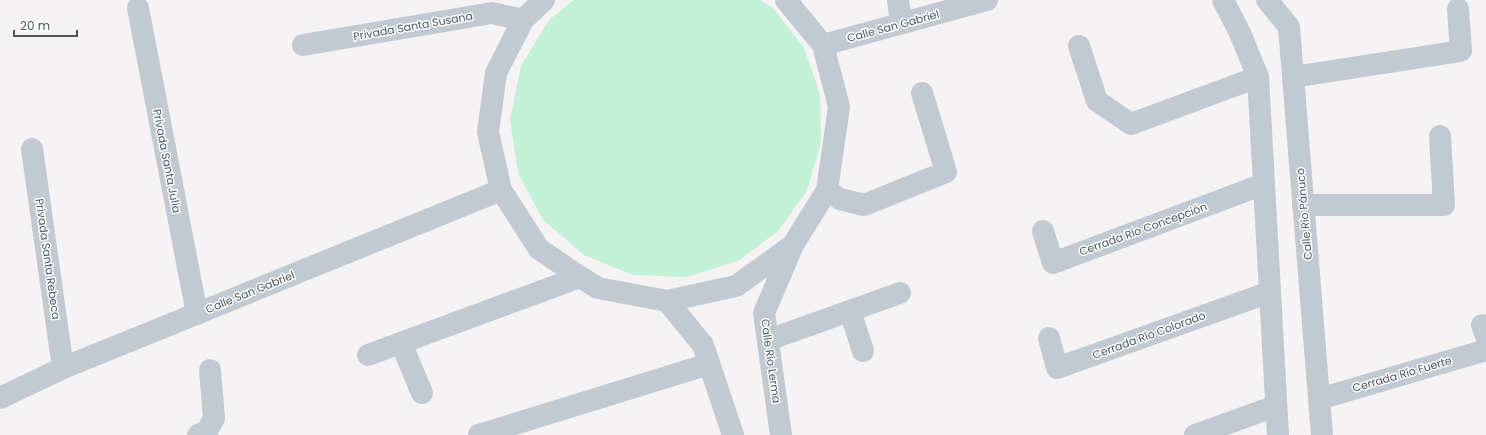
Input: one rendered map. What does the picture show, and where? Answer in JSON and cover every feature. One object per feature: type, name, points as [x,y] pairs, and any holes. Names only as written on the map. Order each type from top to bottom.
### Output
[{"type":"street","points":[[544,0],[523,20],[496,73],[488,132],[501,190],[539,249],[598,288],[667,301],[736,286],[793,245],[827,190],[839,107],[823,45],[786,0]]},
{"type":"street","points":[[898,0],[901,23]]},
{"type":"street","name":"Calle San Gabriel","points":[[823,45],[987,0]]},
{"type":"street","points":[[1224,0],[1240,33],[1258,77],[1278,435]]},
{"type":"street","name":"Calle Río Pánuco","points":[[1267,0],[1289,27],[1322,435]]},
{"type":"street","name":"Privada Santa Julia","points":[[138,8],[196,314]]},
{"type":"street","points":[[1293,77],[1462,51],[1458,9]]},
{"type":"street","name":"Privada Santa Susana","points":[[303,45],[492,13],[523,20]]},
{"type":"street","points":[[1079,46],[1097,101],[1130,124],[1258,77]]},
{"type":"street","points":[[827,190],[840,199],[864,206],[946,172],[922,93]]},
{"type":"street","points":[[1303,205],[1444,205],[1440,136]]},
{"type":"street","name":"Privada Santa Rebeca","points":[[32,149],[63,368]]},
{"type":"street","name":"Cerrada Río Concepción","points":[[1043,231],[1053,263],[1264,184]]},
{"type":"street","name":"Calle San Gabriel","points":[[0,398],[63,368],[501,190]]},
{"type":"street","name":"Calle Río Lerma","points":[[781,435],[764,313],[793,245]]},
{"type":"street","points":[[368,355],[580,276]]},
{"type":"street","name":"Cerrada Río Colorado","points":[[1049,338],[1057,368],[1270,292]]},
{"type":"street","points":[[768,340],[900,293]]},
{"type":"street","points":[[667,301],[702,344],[733,435]]},
{"type":"street","points":[[850,312],[863,351]]},
{"type":"street","points":[[401,343],[422,393]]},
{"type":"street","name":"Cerrada Río Fuerte","points":[[1319,399],[1486,350]]},
{"type":"street","points":[[478,435],[709,364]]},
{"type":"street","points":[[198,435],[207,431],[214,418],[210,370]]},
{"type":"street","points":[[1195,435],[1276,406]]},
{"type":"green space","points":[[574,0],[761,0],[774,9],[804,48],[820,94],[821,143],[807,191],[778,231],[738,261],[687,277],[633,275],[584,255],[543,220],[518,173],[510,119],[521,66],[549,20]]}]
